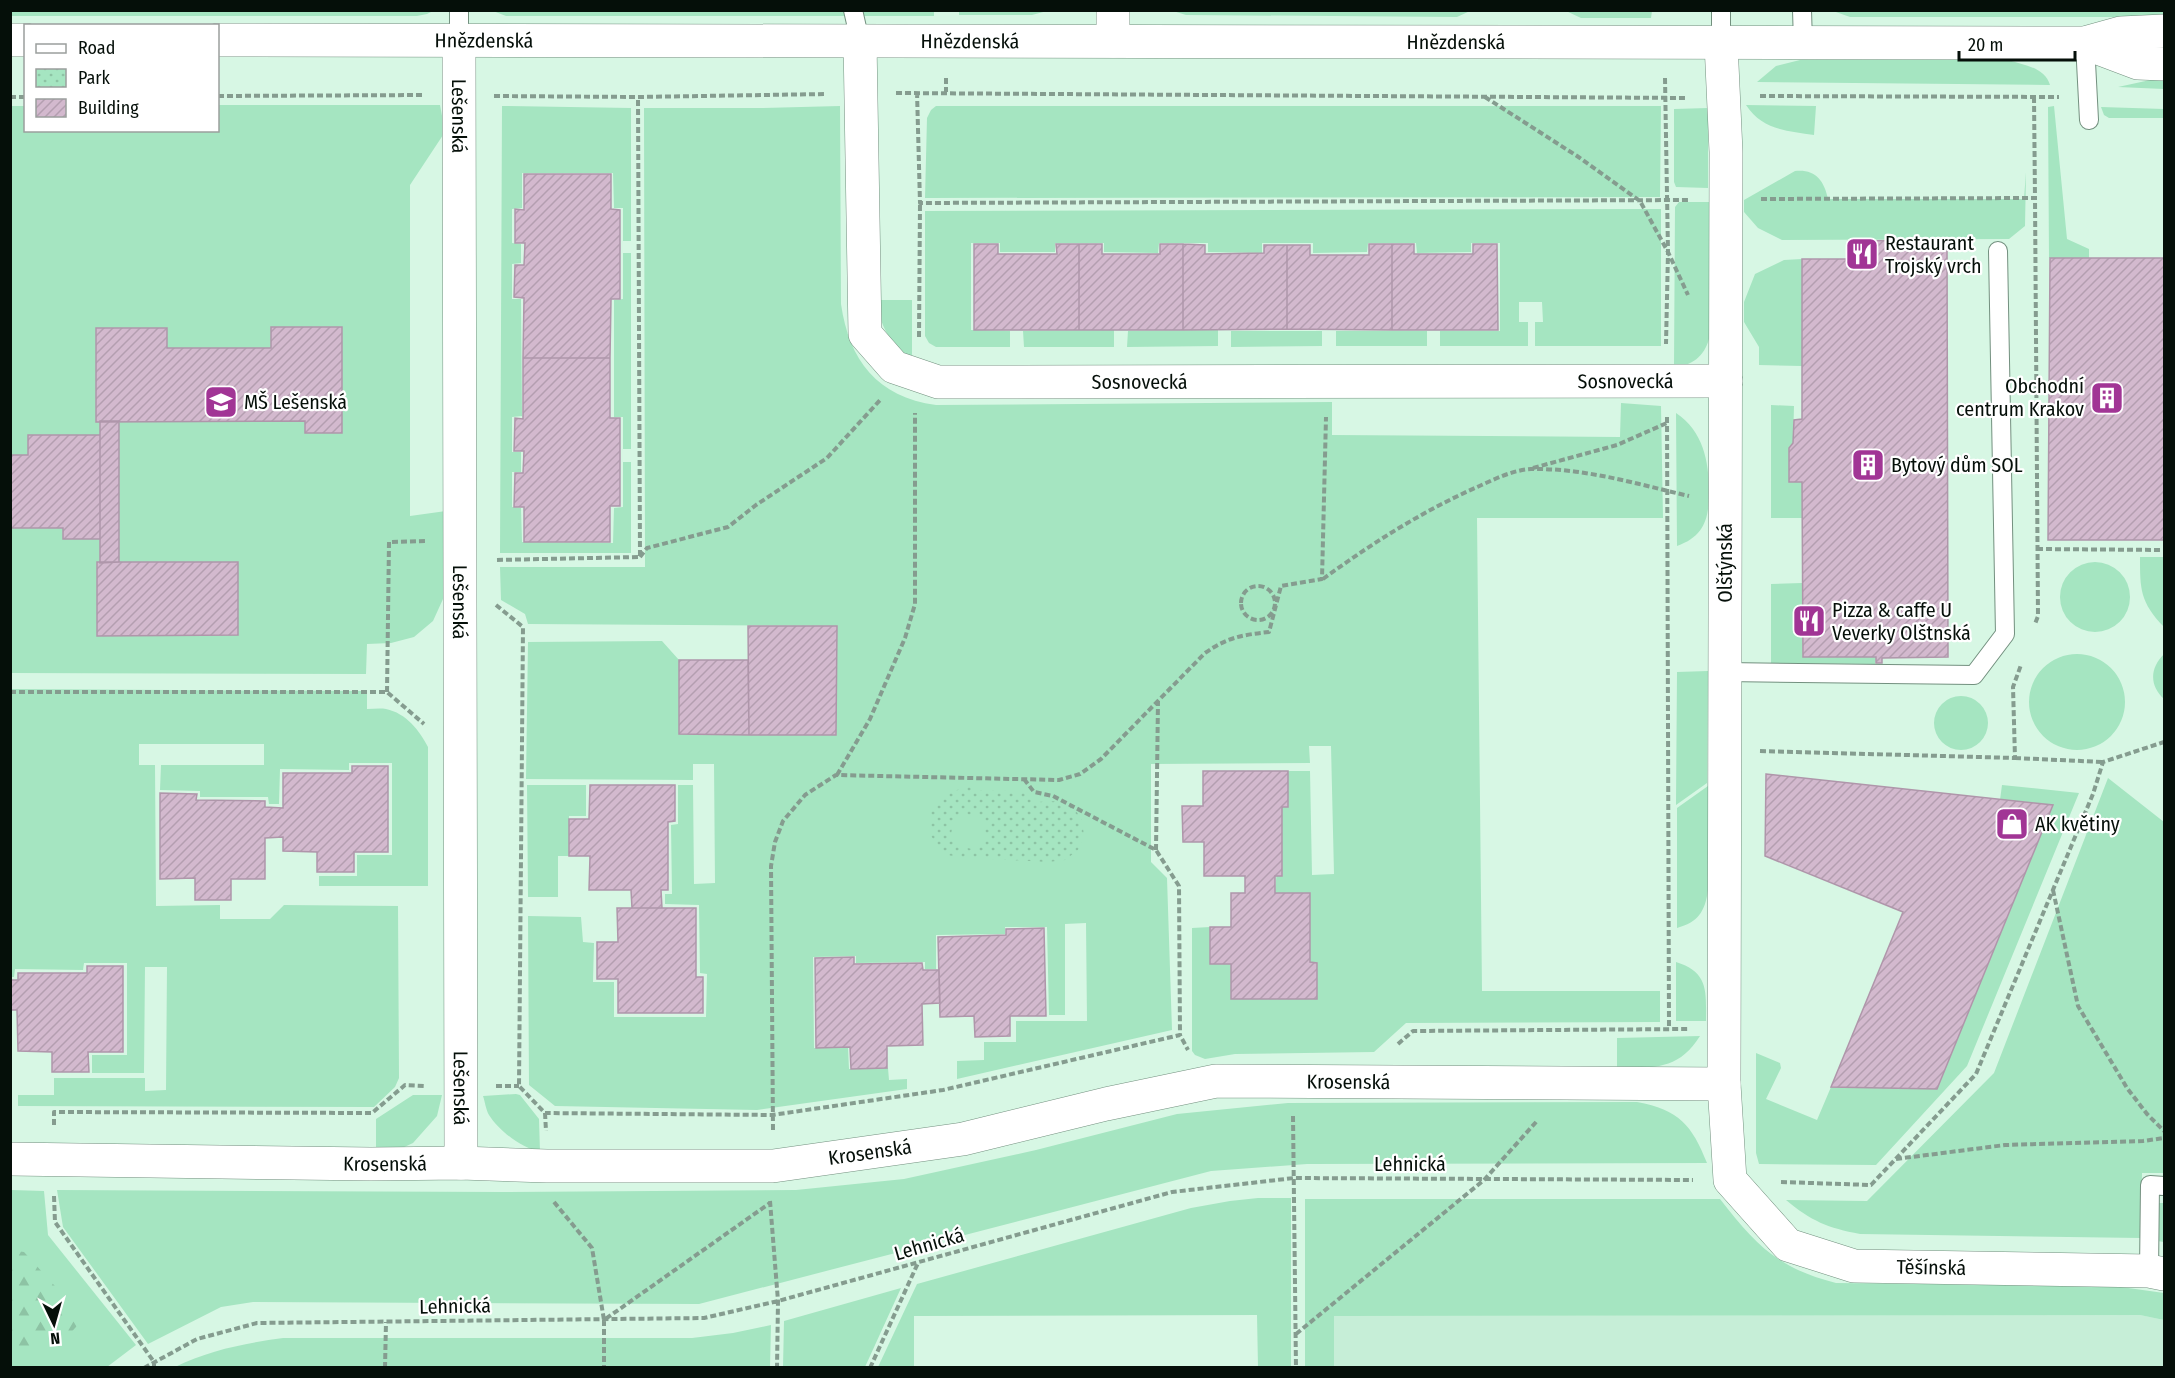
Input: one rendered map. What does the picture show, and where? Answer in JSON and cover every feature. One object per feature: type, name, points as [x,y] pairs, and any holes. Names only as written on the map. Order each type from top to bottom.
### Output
[{"type":"street","name":"Hnězdenská","points":[[219,40],[459,26],[1113,26],[1721,43],[2085,43],[2121,33],[2164,31]]},
{"type":"street","name":"Lešenská","points":[[459,26],[461,1163]]},
{"type":"street","name":"Sosnovecká","points":[[856,26],[862,93],[865,334],[894,367],[938,382],[1726,381]]},
{"type":"street","name":"Olštýnská","points":[[1721,43],[1726,199],[1724,1084],[1730,1180]]},
{"type":"street","name":"Hnězdenská","points":[[2085,43],[2138,63],[2164,64]]},
{"type":"street","name":"Krosenská","points":[[10,1159],[461,1163],[547,1166],[773,1166],[963,1139],[1106,1104],[1216,1081],[1724,1084]]},
{"type":"street","name":"Těšínská","points":[[1730,1180],[1788,1245],[1854,1266],[2157,1273]]},
{"type":"lane","points":[[1721,43],[1722,10]]},
{"type":"lane","points":[[1802,10],[1803,43]]},
{"type":"lane","points":[[2085,43],[2089,120]]},
{"type":"lane","points":[[1725,672],[1974,675],[2004,634],[1998,251]]},
{"type":"lane","points":[[2157,1273],[2150,1185],[2164,1186]]},
{"type":"path","points":[[1664,42],[1668,252],[1669,1029]]},
{"type":"path","points":[[219,96],[459,94],[638,97],[916,92],[1666,98],[1724,96],[2088,97]]},
{"type":"path","points":[[777,1368],[778,1301],[770,1203],[775,1149],[772,1115],[771,866],[775,842],[783,820],[805,795],[836,775],[870,719],[905,638],[915,604],[915,410],[919,375],[920,203],[916,92]]},
{"type":"path","points":[[638,97],[640,557]]},
{"type":"path","points":[[1484,97],[1577,156],[1641,201],[1690,300]]},
{"type":"path","points":[[2034,97],[2035,253]]},
{"type":"path","points":[[920,203],[2035,198]]},
{"type":"path","points":[[640,557],[647,548],[728,527],[756,505],[827,458],[891,388],[919,375]]},
{"type":"path","points":[[2036,384],[2065,385]]},
{"type":"path","points":[[1322,579],[1326,415]]},
{"type":"path","points":[[836,775],[1059,780],[1080,774],[1101,759],[1205,653],[1222,641],[1269,632],[1281,586],[1322,579],[1359,553],[1442,503],[1502,475],[1617,445],[1667,423]]},
{"type":"path","points":[[1530,469],[1588,472],[1725,505]]},
{"type":"path","points":[[2037,549],[2164,550]]},
{"type":"path","points":[[493,560],[640,557]]},
{"type":"path","points":[[1259,585],[1268,588],[1274,596],[1276,606],[1271,615],[1263,620],[1253,619],[1246,615],[1241,600],[1244,592],[1259,585]]},
{"type":"path","points":[[524,627],[519,1086],[545,1113],[547,1192],[592,1248],[604,1320],[604,1368]]},
{"type":"path","points":[[10,692],[387,692],[461,755]]},
{"type":"path","points":[[1156,850],[1158,701]]},
{"type":"path","points":[[2015,758],[2103,762],[2164,742]]},
{"type":"path","points":[[1772,1182],[1871,1185],[1976,1074],[2093,794],[2103,762]]},
{"type":"path","points":[[1024,779],[1034,792],[1053,796],[1156,850],[1179,886],[1180,1035],[1190,1056]]},
{"type":"path","points":[[2053,890],[2078,1006],[2127,1088],[2164,1131]]},
{"type":"path","points":[[1396,1045],[1413,1031],[1724,1029]]},
{"type":"path","points":[[545,1113],[772,1115],[943,1090],[1180,1035]]},
{"type":"path","points":[[1296,1334],[1484,1180],[1572,1082]]},
{"type":"path","points":[[1293,1114],[1296,1368]]},
{"type":"path","points":[[1896,1159],[2005,1145],[2143,1142],[2164,1138]]},
{"type":"path","name":"Lehnická","points":[[144,1368],[197,1339],[256,1323],[704,1318],[778,1301],[1172,1192],[1294,1178],[1730,1180]]},
{"type":"path","points":[[604,1320],[770,1203]]},
{"type":"path","points":[[870,1368],[918,1263]]},
{"type":"path","points":[[385,1368],[386,1322]]},
{"type":"path","points":[[154,1362],[159,1368]]},
{"type":"shaded area","points":[[2140,1315],[2164,1320],[2164,1367],[1334,1367],[1334,1316]]},
{"type":"green space","points":[[934,10],[934,16],[506,16],[493,11]]},
{"type":"green space","points":[[959,10],[1047,11],[1032,15],[959,15]]},
{"type":"green space","points":[[2164,10],[2164,17],[1850,17],[1833,11]]},
{"type":"green space","points":[[10,11],[433,11],[417,16],[11,16]]},
{"type":"green space","points":[[1173,11],[1470,11],[1457,17],[1186,15]]},
{"type":"green space","points":[[1566,11],[1652,11],[1651,18],[1581,18]]},
{"type":"green space","points":[[1800,60],[2008,60],[2038,70],[2050,85],[1757,82],[1776,66]]},
{"type":"green space","points":[[2164,77],[2164,89],[2118,87]]},
{"type":"green space","name":"MŠ Lešenská","points":[[219,105],[440,105],[445,132],[410,185],[410,516],[446,511],[443,599],[433,621],[414,637],[391,643],[367,644],[366,674],[11,673],[11,528],[63,528],[63,539],[100,539],[100,563],[97,563],[97,636],[238,635],[238,562],[119,562],[119,421],[305,421],[305,433],[342,433],[342,327],[271,327],[271,348],[167,348],[167,328],[96,328],[96,421],[100,421],[100,435],[28,455],[11,455],[10,106],[24,106],[24,132],[219,132]]},
{"type":"green space","points":[[1746,105],[1816,106],[1814,135],[1776,128],[1760,120]]},
{"type":"green space","points":[[502,106],[631,108],[631,241],[623,241],[623,208],[614,208],[613,173],[522,173],[522,208],[512,209],[512,243],[521,244],[521,263],[512,264],[512,299],[521,299],[522,416],[512,417],[512,452],[521,452],[521,472],[512,472],[512,507],[521,508],[522,542],[613,543],[614,508],[623,507],[623,462],[631,462],[631,553],[500,553]]},
{"type":"green space","points":[[840,106],[841,304],[845,324],[859,358],[869,372],[897,394],[915,401],[936,405],[1332,402],[1332,435],[1620,437],[1621,403],[1661,406],[1663,518],[1477,518],[1482,991],[1660,991],[1660,1022],[1406,1023],[1374,1052],[1235,1054],[1205,1059],[1195,1055],[1192,1051],[1192,928],[1210,927],[1210,964],[1231,964],[1231,999],[1317,963],[1310,962],[1275,893],[1282,807],[1288,806],[1288,771],[1310,771],[1312,875],[1334,874],[1331,746],[1309,746],[1310,763],[1151,764],[1151,862],[1167,878],[1172,1030],[957,1079],[957,1061],[984,1060],[984,1042],[1016,1042],[1016,1021],[1087,1021],[1086,923],[1065,924],[1065,1015],[1049,1015],[1047,927],[1005,927],[1005,934],[936,935],[936,969],[925,969],[925,962],[856,963],[856,956],[813,957],[814,1048],[848,1048],[849,1069],[888,1068],[889,1080],[907,1079],[907,1089],[757,1110],[555,1106],[529,1085],[528,916],[581,917],[583,942],[594,943],[593,982],[614,982],[614,1017],[706,1017],[707,974],[700,973],[699,905],[665,904],[665,894],[672,894],[671,825],[678,824],[678,785],[693,785],[694,884],[715,883],[714,764],[693,764],[693,780],[526,779],[528,642],[662,641],[679,660],[679,734],[836,734],[836,626],[528,624],[525,614],[501,600],[500,567],[645,567],[644,108]]},
{"type":"green space","points":[[936,106],[1661,106],[1660,197],[925,198],[927,118]]},
{"type":"green space","points":[[2054,106],[2067,239],[2089,249],[2089,258],[2049,258],[2048,107]]},
{"type":"green space","points":[[2101,107],[2164,109],[2164,118],[2109,118],[2104,115]]},
{"type":"green space","points":[[1708,108],[1708,188],[1676,187],[1674,182],[1674,109]]},
{"type":"green space","points":[[1795,171],[1808,172],[1818,177],[1828,199],[2024,199],[2026,172],[2025,226],[2009,239],[1782,240],[1758,228],[1744,212],[1744,200]]},
{"type":"green space","points":[[1679,202],[1709,202],[1709,339],[1704,351],[1696,359],[1674,368],[1675,207]]},
{"type":"green space","points":[[1661,209],[1661,346],[1535,346],[1535,322],[1543,322],[1542,302],[1519,302],[1519,322],[1528,322],[1528,346],[1440,346],[1440,331],[1500,331],[1500,243],[1471,243],[1471,252],[1417,253],[1416,243],[1368,243],[1367,252],[1313,253],[1313,243],[1262,243],[1262,253],[1208,252],[1208,243],[1159,243],[1158,253],[1104,252],[1104,243],[1055,243],[1055,252],[1000,252],[1000,243],[971,243],[971,330],[1010,331],[1010,347],[936,347],[929,343],[925,336],[925,211]]},
{"type":"green space","points":[[623,253],[631,253],[631,449],[623,449],[623,417],[614,417],[614,300],[623,299]]},
{"type":"green space","points":[[1802,259],[1802,366],[1759,365],[1759,347],[1744,322],[1744,302],[1755,274],[1784,260]]},
{"type":"green space","points":[[877,300],[912,300],[912,359],[898,348],[887,334]]},
{"type":"green space","points":[[1114,330],[1114,347],[1024,347],[1023,331]]},
{"type":"green space","points":[[1218,330],[1218,346],[1127,347],[1128,331]]},
{"type":"green space","points":[[1231,331],[1322,331],[1322,346],[1231,347]]},
{"type":"green space","points":[[1336,331],[1427,331],[1427,346],[1336,346]]},
{"type":"green space","points":[[1771,405],[1794,406],[1793,443],[1789,448],[1789,481],[1802,482],[1803,518],[1771,518]]},
{"type":"green space","points":[[1676,413],[1693,429],[1703,448],[1708,469],[1709,491],[1708,510],[1703,525],[1694,537],[1677,546]]},
{"type":"green space","points":[[2140,557],[2164,557],[2164,627],[2150,610],[2143,595]]},
{"type":"green space","points":[[2095,562],[2108,565],[2120,572],[2127,584],[2130,597],[2127,610],[2120,622],[2108,629],[2095,632],[2082,629],[2070,622],[2063,610],[2060,597],[2063,584],[2070,572],[2082,565]]},
{"type":"green space","points":[[1802,583],[1803,657],[1876,657],[1875,664],[1771,663],[1771,584]]},
{"type":"green space","points":[[2077,654],[2095,658],[2111,668],[2121,684],[2125,702],[2121,720],[2111,736],[2095,746],[2077,750],[2059,746],[2043,736],[2033,720],[2029,702],[2033,684],[2043,668],[2059,658]]},
{"type":"green space","points":[[2164,654],[2164,699],[2156,688],[2153,676],[2159,659]]},
{"type":"green space","points":[[1708,671],[1707,783],[1676,805],[1677,672]]},
{"type":"green space","points":[[11,689],[367,691],[367,709],[393,711],[400,714],[416,729],[428,747],[428,886],[319,886],[319,876],[357,876],[357,855],[392,855],[392,763],[349,763],[349,770],[280,769],[279,804],[269,804],[268,797],[200,797],[200,791],[160,790],[161,765],[264,765],[264,744],[139,744],[139,765],[155,765],[156,906],[220,905],[220,919],[270,919],[284,905],[398,906],[399,1078],[395,1087],[374,1107],[18,1106],[18,1095],[54,1095],[54,1078],[145,1078],[145,1091],[166,1090],[167,967],[145,967],[144,1073],[92,1073],[92,1055],[127,1055],[127,963],[84,963],[83,970],[15,969],[14,977],[11,977]]},
{"type":"green space","points":[[1956,696],[1966,696],[1976,700],[1984,708],[1988,723],[1984,738],[1976,746],[1966,750],[1956,750],[1946,746],[1938,738],[1934,728],[1934,718],[1938,708],[1946,700]]},
{"type":"green space","points":[[2108,778],[2164,822],[2164,1173],[2142,1173],[2141,1238],[1860,1234],[1820,1223],[1795,1207],[1786,1200],[1867,1201],[1994,1073]]},
{"type":"green space","points":[[527,785],[586,785],[586,816],[569,816],[569,856],[558,856],[558,897],[528,897]]},
{"type":"green space","points":[[972,785],[973,790],[1022,791],[1035,802],[1060,801],[1074,808],[1082,820],[1084,836],[1078,850],[1065,860],[1048,862],[946,855],[931,836],[929,822],[931,811],[948,793]],"holes":[[[964,814],[977,816],[984,825],[984,839],[972,849],[959,846],[951,835],[953,822]]]},
{"type":"green space","points":[[2002,785],[2079,793],[1967,1066],[1876,1165],[1759,1164],[1756,1153],[1756,1053],[1780,1063],[1781,1068],[1766,1099],[1817,1120],[1831,1087],[1937,1089],[2052,806],[2000,800]]},
{"type":"green space","points":[[1708,786],[1707,898],[1695,919],[1677,928],[1677,808]]},
{"type":"green space","points":[[1676,962],[1695,971],[1700,977],[1705,992],[1706,1021],[1676,1021]]},
{"type":"green space","points":[[1700,1036],[1683,1055],[1664,1065],[1617,1068],[1617,1038]]},
{"type":"green space","points":[[413,1095],[442,1095],[437,1116],[413,1143],[400,1149],[376,1153],[376,1119]]},
{"type":"green space","points":[[520,1095],[539,1119],[540,1152],[512,1138],[493,1121],[488,1113],[483,1096]]},
{"type":"green space","points":[[1637,1102],[1664,1110],[1682,1121],[1696,1139],[1707,1163],[1307,1164],[1211,1171],[699,1304],[253,1302],[221,1307],[148,1344],[63,1227],[57,1190],[502,1192],[796,1190],[904,1179],[1036,1150],[1177,1114],[1288,1103]]},
{"type":"green space","points":[[11,1190],[44,1191],[48,1235],[136,1345],[107,1367],[11,1368]]},
{"type":"green space","points":[[1258,1198],[1291,1198],[1291,1367],[1258,1367],[1257,1315],[914,1316],[914,1367],[878,1367],[917,1284],[1191,1208]]},
{"type":"green space","points":[[1305,1199],[1720,1199],[1769,1253],[1798,1270],[1836,1283],[2114,1286],[2164,1293],[2164,1320],[2140,1315],[1334,1316],[1334,1367],[1305,1368]]},
{"type":"green space","points":[[2157,1203],[2164,1203],[2164,1242],[2157,1241]]},
{"type":"green space","points":[[10,1250],[24,1252],[84,1318],[58,1347],[11,1348]]},
{"type":"green space","points":[[901,1288],[865,1367],[783,1367],[784,1321]]},
{"type":"green space","points":[[771,1325],[770,1367],[175,1367],[228,1348],[283,1338],[692,1338]]},
{"type":"building","points":[[524,174],[611,174],[611,209],[620,210],[620,299],[611,299],[610,358],[523,358],[524,298],[514,297],[515,265],[524,265],[525,243],[515,243],[515,209],[524,210]]},
{"type":"building","name":"Bytový dům SOL","points":[[1947,240],[1948,657],[1882,658],[1882,663],[1876,663],[1876,657],[1803,657],[1802,482],[1789,482],[1789,448],[1793,443],[1794,420],[1802,419],[1802,259],[1848,259],[1848,241]]},
{"type":"building","points":[[974,244],[998,244],[998,254],[1057,254],[1056,244],[1079,244],[1079,330],[974,330]]},
{"type":"building","points":[[1079,244],[1102,244],[1102,254],[1160,254],[1160,244],[1183,244],[1183,330],[1079,330]]},
{"type":"building","points":[[1183,244],[1205,245],[1205,254],[1264,253],[1264,245],[1287,245],[1287,329],[1183,330]]},
{"type":"building","points":[[1369,244],[1392,244],[1392,330],[1287,329],[1287,245],[1310,245],[1310,255],[1369,255]]},
{"type":"building","points":[[1392,244],[1414,244],[1414,254],[1473,254],[1473,244],[1497,244],[1498,330],[1392,330]]},
{"type":"building","name":"Obchodní centrum Krakov","points":[[2050,258],[2164,258],[2164,540],[2048,540]]},
{"type":"building","points":[[271,327],[342,327],[342,433],[305,433],[305,421],[96,422],[96,328],[167,328],[167,348],[271,348]]},
{"type":"building","points":[[523,358],[610,358],[610,418],[620,418],[620,506],[610,506],[610,542],[524,542],[524,507],[514,507],[515,473],[523,473],[524,451],[514,451],[515,418],[523,419]]},
{"type":"building","points":[[100,421],[119,421],[119,562],[100,563]]},
{"type":"building","points":[[28,435],[100,435],[100,539],[63,539],[63,528],[10,528],[10,455],[28,455]]},
{"type":"building","points":[[97,562],[238,562],[238,635],[97,636]]},
{"type":"building","points":[[748,626],[837,626],[836,735],[749,735]]},
{"type":"building","points":[[679,660],[748,660],[749,735],[679,734]]},
{"type":"building","points":[[352,766],[388,766],[388,852],[354,852],[354,872],[317,872],[317,852],[283,851],[283,837],[265,838],[265,879],[231,879],[231,900],[195,900],[195,878],[160,879],[160,793],[197,794],[196,800],[265,801],[265,807],[283,808],[283,773],[352,773]]},
{"type":"building","points":[[1203,771],[1288,771],[1288,807],[1282,807],[1282,876],[1275,876],[1275,893],[1310,893],[1310,962],[1317,963],[1317,999],[1231,999],[1231,964],[1210,964],[1210,927],[1231,927],[1231,893],[1245,893],[1245,876],[1204,876],[1204,842],[1183,842],[1182,806],[1203,806]]},
{"type":"building","points":[[1766,774],[2053,805],[1937,1089],[1831,1087],[1903,912],[1765,856]]},
{"type":"building","points":[[590,785],[675,785],[675,821],[668,822],[668,890],[661,890],[662,908],[632,908],[631,890],[589,890],[590,856],[569,856],[569,819],[589,819]]},
{"type":"building","points":[[617,908],[696,908],[696,977],[703,977],[703,1013],[618,1013],[618,979],[597,979],[597,942],[618,942]]},
{"type":"building","points":[[1044,928],[1046,1016],[1010,1016],[1010,1036],[975,1037],[974,1016],[940,1017],[938,937],[1006,935],[1006,929]]},
{"type":"building","points":[[854,957],[854,964],[922,963],[923,970],[939,970],[940,1003],[922,1004],[923,1045],[887,1046],[887,1068],[851,1069],[850,1047],[816,1048],[815,958]]},
{"type":"building","points":[[87,966],[123,966],[123,1052],[88,1052],[89,1072],[52,1072],[52,1052],[18,1051],[17,1010],[10,1010],[10,980],[18,980],[18,973],[87,973]]},
{"type":"place","name":"Restaurant Trojský vrch","points":[[1862,254]]},
{"type":"place","name":"Obchodní centrum Krakov","points":[[2107,398]]},
{"type":"place","name":"MŠ Lešenská","points":[[221,402]]},
{"type":"place","name":"Bytový dům SOL","points":[[1868,465]]},
{"type":"place","name":"Pizza & caffe U Veverky Olštnská","points":[[1809,621]]},
{"type":"place","name":"AK květiny","points":[[2012,824]]}]
